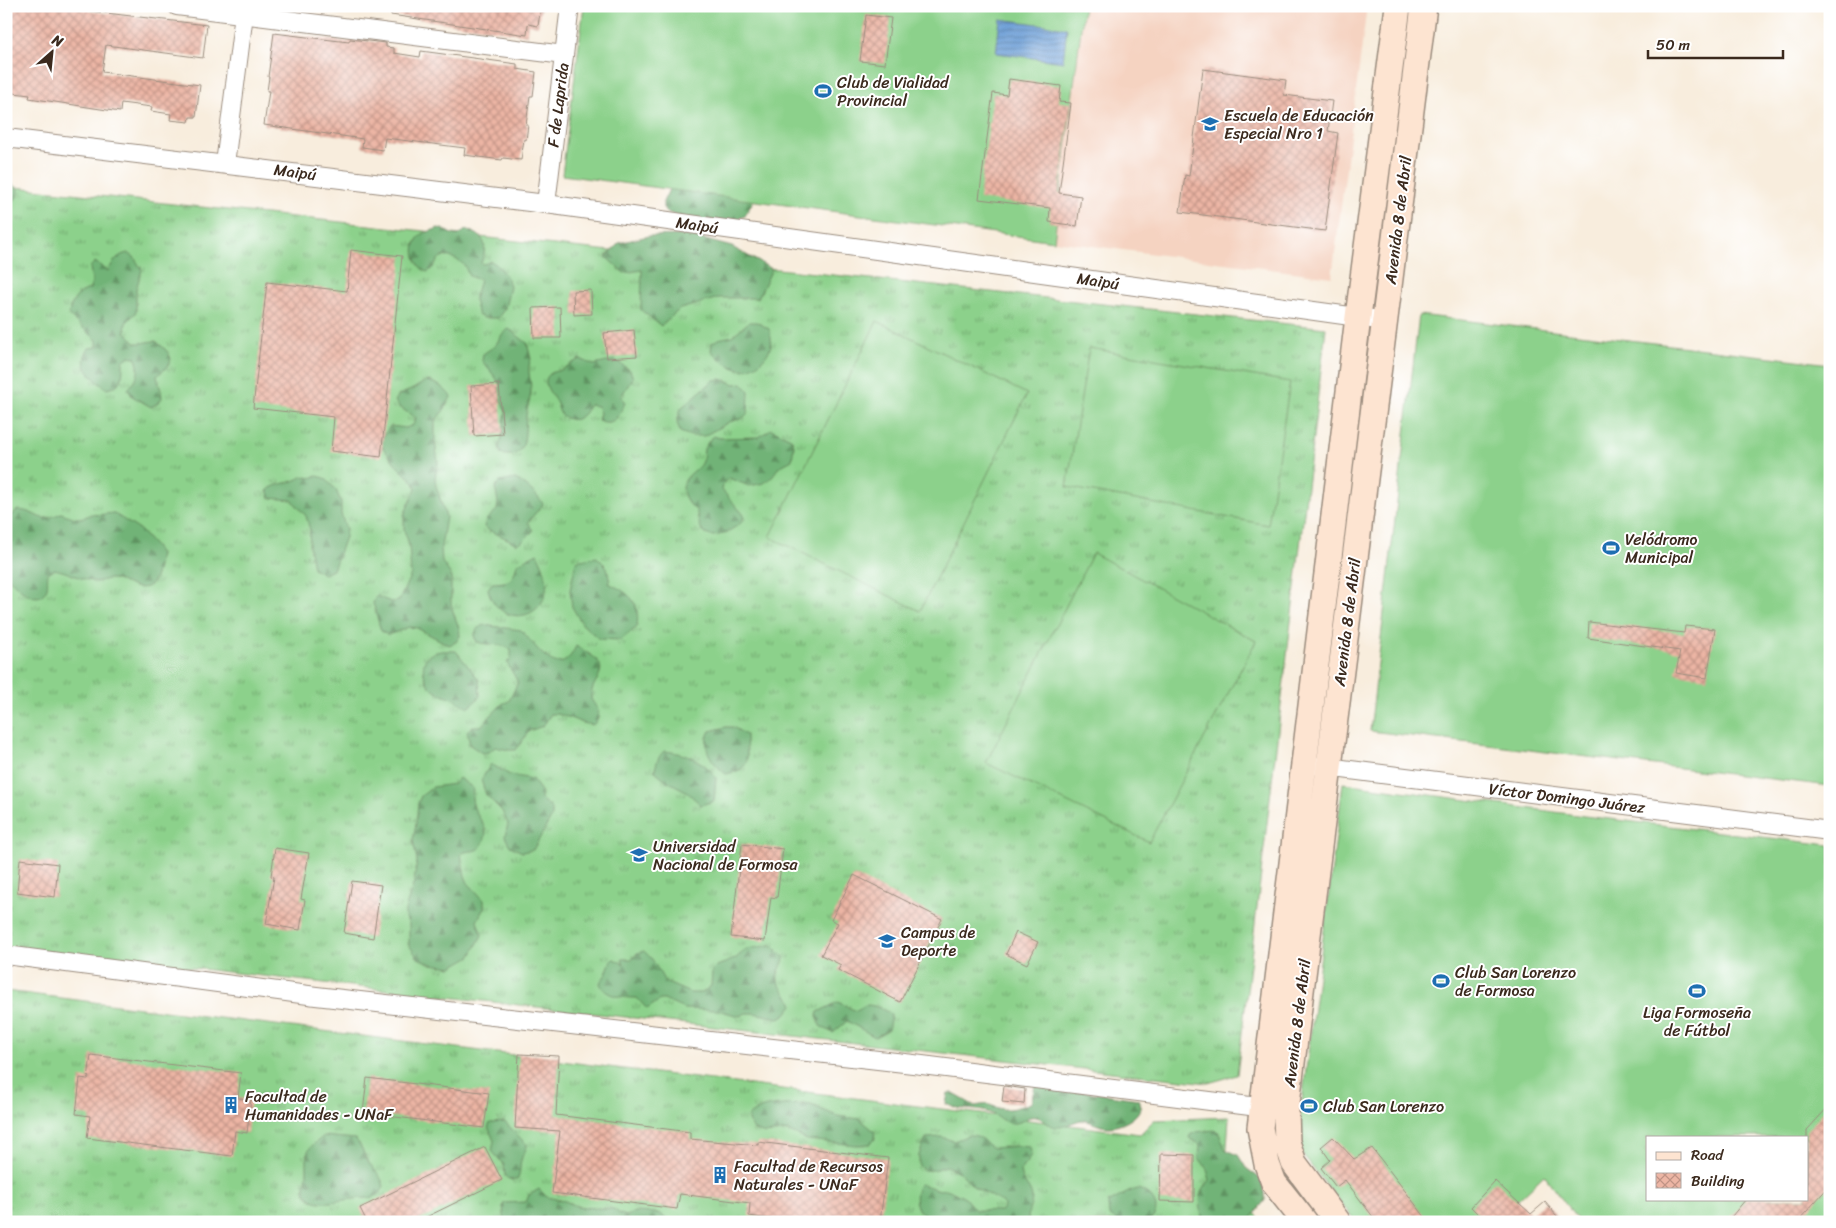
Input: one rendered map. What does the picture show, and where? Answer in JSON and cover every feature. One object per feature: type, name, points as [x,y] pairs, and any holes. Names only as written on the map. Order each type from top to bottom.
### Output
[{"type":"main road","name":"Avenida 8 de Abril","points":[[1338,1222],[1294,1163],[1274,1109],[1304,764],[1398,6]]},
{"type":"main road","name":"Avenida 8 de Abril","points":[[1305,1222],[1274,1183],[1267,1164],[1260,1128],[1274,1109],[1329,768],[1424,6]]},
{"type":"street","points":[[177,6],[244,10],[564,55]]},
{"type":"street","name":"F de Laprida","points":[[546,204],[570,6]]},
{"type":"street","points":[[225,164],[244,10]]},
{"type":"street","name":"Maipú","points":[[6,138],[546,204],[1386,321]]},
{"type":"street","name":"Víctor Domingo Juárez","points":[[1304,764],[1830,831]]},
{"type":"street","points":[[6,955],[316,996],[922,1065],[1274,1109]]},
{"type":"shaded area","name":"Escuela de Educación Especial Nro 1","points":[[1084,6],[1367,6],[1332,277],[1054,241]]},
{"type":"green space","name":"Club de Vialidad Provincial","points":[[584,6],[1084,6],[1054,241],[562,175]]},
{"type":"green space","points":[[6,177],[18,189],[17,197],[6,210]]},
{"type":"green space","points":[[673,181],[756,196],[745,216],[734,221],[725,234],[669,213],[663,208],[663,202]]},
{"type":"green space","name":"Universidad Nacional de Formosa","points":[[6,186],[1326,328],[1237,1075],[1208,1083],[6,947]]},
{"type":"green space","points":[[438,228],[455,235],[465,230],[472,232],[477,234],[484,242],[485,246],[481,263],[484,264],[491,261],[497,265],[508,279],[510,287],[505,308],[498,318],[484,318],[478,315],[474,300],[480,280],[469,276],[465,266],[461,263],[447,256],[440,258],[427,272],[418,265],[414,254],[416,242],[426,232]]},
{"type":"green space","points":[[687,235],[732,247],[772,269],[758,298],[719,298],[680,309],[661,326],[641,310],[642,270],[624,273],[606,257],[619,243],[648,236]]},
{"type":"green space","points":[[128,253],[134,257],[142,270],[136,289],[136,312],[126,323],[125,331],[135,343],[156,341],[168,352],[171,359],[168,366],[157,376],[162,398],[151,407],[132,396],[128,389],[134,382],[138,371],[135,357],[129,356],[123,361],[121,379],[112,388],[107,389],[92,376],[85,366],[84,360],[89,348],[97,347],[97,340],[69,316],[71,307],[78,295],[90,289],[92,282],[90,267],[95,262],[108,271],[116,259]]},
{"type":"green space","name":"Velódromo Municipal","points":[[1419,315],[1830,364],[1830,786],[1370,731]]},
{"type":"green space","points":[[877,321],[1027,394],[920,611],[770,537]]},
{"type":"green space","points":[[749,322],[757,322],[769,329],[770,349],[755,366],[745,369],[732,367],[711,351],[712,343],[718,339],[732,336]]},
{"type":"green space","points":[[509,329],[527,343],[531,359],[529,370],[531,392],[526,416],[525,437],[521,450],[510,455],[501,454],[499,447],[506,411],[500,399],[499,384],[482,361],[483,354],[495,346],[503,333]]},
{"type":"green space","points":[[1089,348],[1290,382],[1268,525],[1067,487]]},
{"type":"green space","points":[[580,359],[594,365],[615,360],[630,370],[633,378],[621,396],[625,403],[618,416],[612,421],[604,422],[598,420],[600,413],[597,406],[590,405],[578,419],[572,420],[560,413],[557,403],[547,387],[546,379],[553,372],[562,370]]},
{"type":"green space","points":[[721,379],[735,384],[742,383],[749,391],[748,413],[743,418],[729,422],[704,436],[691,436],[680,432],[677,422],[681,408],[714,380]]},
{"type":"green space","points":[[426,381],[440,386],[451,397],[435,421],[438,463],[435,478],[446,517],[441,547],[442,562],[451,575],[451,606],[460,636],[456,642],[449,645],[417,628],[409,627],[388,635],[381,631],[373,603],[376,596],[391,602],[399,601],[411,574],[409,544],[404,530],[404,515],[416,489],[414,482],[398,467],[381,445],[382,438],[390,426],[406,428],[413,425],[416,418],[399,407],[395,401],[399,395]]},
{"type":"green space","points":[[771,429],[791,438],[794,445],[792,460],[779,467],[770,479],[764,483],[749,486],[729,478],[724,482],[722,490],[744,515],[742,522],[733,529],[716,536],[706,534],[701,528],[696,510],[689,504],[683,492],[683,488],[686,479],[701,463],[706,445],[713,436],[720,438],[759,437]]},
{"type":"green space","points":[[303,476],[325,478],[336,490],[341,502],[341,514],[346,529],[345,537],[333,570],[324,574],[313,568],[309,545],[310,530],[306,516],[292,500],[270,498],[267,491],[275,486],[294,481]]},
{"type":"green space","points":[[515,479],[538,497],[543,504],[528,522],[533,531],[523,541],[516,544],[484,527],[486,520],[497,510],[498,502],[495,487],[500,482]]},
{"type":"green space","points":[[18,510],[42,518],[61,513],[76,518],[83,518],[91,514],[113,513],[140,530],[160,554],[155,578],[151,584],[141,588],[110,579],[96,582],[91,581],[54,569],[48,573],[47,588],[43,594],[38,597],[32,596],[20,589],[6,575],[6,519]]},
{"type":"green space","points":[[537,553],[545,575],[546,592],[540,605],[530,613],[518,616],[506,613],[495,604],[488,589],[492,583],[510,580],[517,564]]},
{"type":"green space","points":[[1093,553],[1256,641],[1149,842],[986,763]]},
{"type":"green space","points":[[597,557],[607,567],[610,584],[629,595],[637,611],[637,627],[621,640],[599,639],[583,625],[572,607],[570,590],[576,561]]},
{"type":"green space","points":[[483,625],[521,630],[546,657],[558,663],[568,659],[576,646],[597,660],[601,668],[591,699],[599,715],[593,725],[562,715],[551,714],[543,726],[529,731],[516,750],[495,747],[489,752],[482,753],[470,745],[467,731],[473,726],[481,726],[502,704],[509,701],[518,682],[507,663],[511,658],[511,650],[499,645],[477,642],[474,636],[477,629]]},
{"type":"green space","points":[[456,651],[479,680],[480,696],[470,707],[433,690],[425,678],[423,668],[426,658],[436,652]]},
{"type":"green space","points":[[733,727],[746,735],[747,756],[745,765],[741,769],[726,774],[709,755],[706,743],[710,731]]},
{"type":"green space","points":[[664,751],[693,758],[706,766],[716,778],[714,801],[701,805],[686,791],[667,781],[655,771],[658,760]]},
{"type":"green space","points":[[491,764],[510,775],[532,779],[541,791],[541,799],[552,809],[552,816],[533,850],[522,852],[510,846],[505,836],[508,824],[502,811],[486,795],[481,780]]},
{"type":"green space","points":[[459,778],[473,788],[472,802],[485,831],[484,841],[480,848],[461,854],[465,876],[468,883],[484,900],[484,908],[477,921],[482,935],[471,956],[452,967],[431,964],[418,958],[409,945],[409,924],[405,917],[405,910],[414,882],[417,861],[413,840],[418,803],[421,796],[433,787],[454,784]]},
{"type":"green space","points":[[1343,783],[1584,816],[1830,845],[1830,1222],[1579,1222],[1544,1175],[1495,1222],[1356,1222],[1296,1147]]},
{"type":"green space","points":[[772,945],[784,957],[778,974],[778,980],[793,1005],[786,1014],[779,1018],[753,1013],[739,1016],[718,1010],[684,1009],[664,1000],[660,1000],[647,1009],[637,998],[610,994],[602,988],[600,983],[606,974],[611,960],[614,959],[624,964],[622,959],[633,959],[637,953],[644,951],[652,959],[665,982],[690,993],[702,993],[711,986],[712,971],[717,966],[735,959],[746,949]]},
{"type":"green space","points":[[6,991],[1140,1134],[1154,1120],[1229,1117],[1226,1162],[1234,1185],[1262,1222],[6,1222]]},
{"type":"green space","points":[[838,1002],[856,1011],[867,1005],[886,1011],[891,1015],[888,1030],[875,1037],[847,1021],[833,1033],[820,1026],[817,1016],[818,1012]]},
{"type":"green space","points":[[1035,1085],[1139,1099],[1139,1110],[1131,1119],[1119,1125],[1105,1127],[1082,1120],[1056,1127],[1036,1117],[1030,1117],[1018,1123],[1011,1123],[987,1112],[956,1108],[946,1104],[948,1093],[952,1093],[975,1106],[987,1105],[1002,1109],[1013,1108],[1031,1103]]},
{"type":"green space","points":[[811,1105],[837,1116],[860,1119],[874,1131],[875,1139],[870,1144],[856,1145],[807,1140],[787,1131],[765,1134],[754,1130],[748,1121],[748,1117],[754,1112],[767,1107]]},
{"type":"green space","points":[[505,1122],[527,1145],[521,1160],[518,1179],[514,1180],[505,1176],[504,1165],[492,1151],[494,1141],[488,1127],[490,1123]]},
{"type":"green space","points":[[1218,1131],[1225,1149],[1238,1155],[1246,1168],[1261,1179],[1265,1200],[1249,1222],[1202,1222],[1201,1195],[1210,1180],[1206,1167],[1199,1158],[1200,1146],[1189,1138],[1190,1135],[1196,1132]]},
{"type":"green space","points":[[969,1135],[978,1136],[993,1148],[1030,1147],[1030,1158],[1020,1172],[1032,1198],[1028,1216],[1029,1222],[935,1222],[921,1213],[915,1196],[918,1186],[921,1184],[939,1190],[949,1190],[965,1198],[975,1210],[1000,1211],[1003,1209],[1004,1205],[1001,1202],[974,1187],[961,1173],[947,1166],[925,1170],[919,1166],[919,1155],[926,1138],[941,1137],[954,1141]]},
{"type":"green space","points":[[324,1136],[355,1139],[357,1141],[383,1183],[384,1187],[379,1194],[371,1198],[329,1202],[310,1199],[305,1189],[307,1154],[308,1150]]},
{"type":"green space","points":[[539,1189],[547,1197],[565,1201],[579,1207],[614,1209],[620,1214],[627,1216],[634,1212],[658,1213],[672,1222],[554,1222],[537,1219],[532,1222],[505,1222],[504,1203],[526,1202],[529,1195]]},
{"type":"green space","points":[[1138,1189],[1154,1201],[1156,1209],[1152,1219],[1124,1222],[1109,1215],[1108,1203]]},
{"type":"water","points":[[1000,19],[1067,28],[1063,62],[996,53]]},
{"type":"building","points":[[6,6],[71,6],[89,9],[89,11],[207,25],[203,58],[106,45],[102,72],[200,85],[196,117],[190,117],[189,122],[170,120],[171,114],[151,111],[152,107],[121,103],[120,112],[29,98],[30,95],[6,92]]},
{"type":"building","points":[[391,6],[541,6],[538,26],[528,24],[527,35],[391,15]]},
{"type":"building","points":[[866,15],[891,18],[885,64],[860,61]]},
{"type":"building","points":[[274,33],[349,42],[350,39],[386,43],[386,47],[394,48],[394,53],[420,57],[421,51],[517,64],[517,69],[536,72],[533,96],[530,96],[526,140],[524,139],[521,160],[503,158],[502,160],[464,155],[465,148],[385,138],[383,150],[362,147],[363,139],[264,125]]},
{"type":"building","points":[[1203,69],[1286,80],[1284,95],[1332,101],[1328,131],[1338,133],[1325,231],[1180,212],[1185,175],[1189,176]]},
{"type":"building","points":[[1009,79],[1061,86],[1059,102],[1071,103],[1059,193],[1081,196],[1077,226],[1049,222],[1050,208],[979,199],[993,93],[1007,95]]},
{"type":"building","points":[[351,250],[402,256],[381,457],[331,451],[334,417],[253,408],[267,282],[347,291]]},
{"type":"building","points":[[591,290],[592,314],[574,315],[573,291]]},
{"type":"building","points":[[560,307],[561,338],[534,338],[533,308]]},
{"type":"building","points":[[634,330],[637,356],[607,358],[604,333]]},
{"type":"building","points":[[499,384],[503,434],[474,436],[471,386]]},
{"type":"building","points":[[1589,622],[1684,633],[1685,626],[1715,629],[1707,678],[1676,673],[1680,651],[1588,638]]},
{"type":"building","points":[[742,844],[783,849],[777,898],[771,897],[765,941],[731,937]]},
{"type":"building","points":[[275,848],[309,853],[301,899],[305,900],[300,930],[266,924],[274,877],[271,876]]},
{"type":"building","points":[[20,859],[58,864],[55,897],[17,892]]},
{"type":"building","points":[[854,875],[942,919],[900,1002],[838,970],[841,965],[821,955],[838,923],[831,920]]},
{"type":"building","points":[[352,881],[381,885],[373,938],[344,933]]},
{"type":"building","points":[[1016,932],[1038,942],[1027,964],[1006,954]]},
{"type":"building","name":"Facultad de Recursos Naturales - UNaF","points":[[519,1054],[559,1056],[556,1115],[690,1132],[690,1139],[758,1145],[758,1142],[888,1158],[880,1222],[791,1222],[749,1216],[750,1203],[680,1194],[677,1209],[552,1193],[560,1131],[515,1128]]},
{"type":"building","name":"Facultad de Humanidades - UNaF","points":[[91,1055],[241,1073],[238,1098],[251,1099],[247,1133],[235,1131],[232,1156],[87,1138],[90,1116],[76,1114],[80,1078],[88,1079]]},
{"type":"building","points":[[367,1078],[489,1093],[484,1128],[363,1113]]},
{"type":"building","points":[[1004,1086],[1025,1089],[1024,1104],[1002,1102]]},
{"type":"building","points":[[1830,1105],[1830,1185],[1797,1222],[1727,1222],[1745,1200],[1808,1200],[1807,1130]]},
{"type":"building","points":[[1333,1137],[1354,1159],[1372,1148],[1429,1222],[1377,1222],[1345,1180],[1336,1187],[1321,1168],[1330,1160],[1321,1147]]},
{"type":"building","points":[[485,1147],[502,1180],[416,1222],[367,1222],[360,1208]]},
{"type":"building","points":[[1161,1154],[1194,1155],[1194,1202],[1160,1201]]},
{"type":"building","points":[[1495,1181],[1531,1214],[1545,1202],[1562,1222],[1486,1222],[1471,1207]]},
{"type":"place","name":"Club de Vialidad Provincial","points":[[823,91]]},
{"type":"place","name":"Escuela de Educación Especial Nro 1","points":[[1210,124]]},
{"type":"place","name":"Velódromo Municipal","points":[[1611,548]]},
{"type":"place","name":"Universidad Nacional de Formosa","points":[[639,855]]},
{"type":"place","name":"Campus de Deporte","points":[[887,941]]},
{"type":"place","name":"Club San Lorenzo de Formosa","points":[[1441,981]]},
{"type":"place","name":"Liga Formoseña de Fútbol","points":[[1697,991]]},
{"type":"place","name":"Facultad de Humanidades - UNaF","points":[[231,1105]]},
{"type":"place","name":"Club San Lorenzo","points":[[1309,1106]]},
{"type":"place","name":"Facultad de Recursos Naturales - UNaF","points":[[720,1175]]}]
